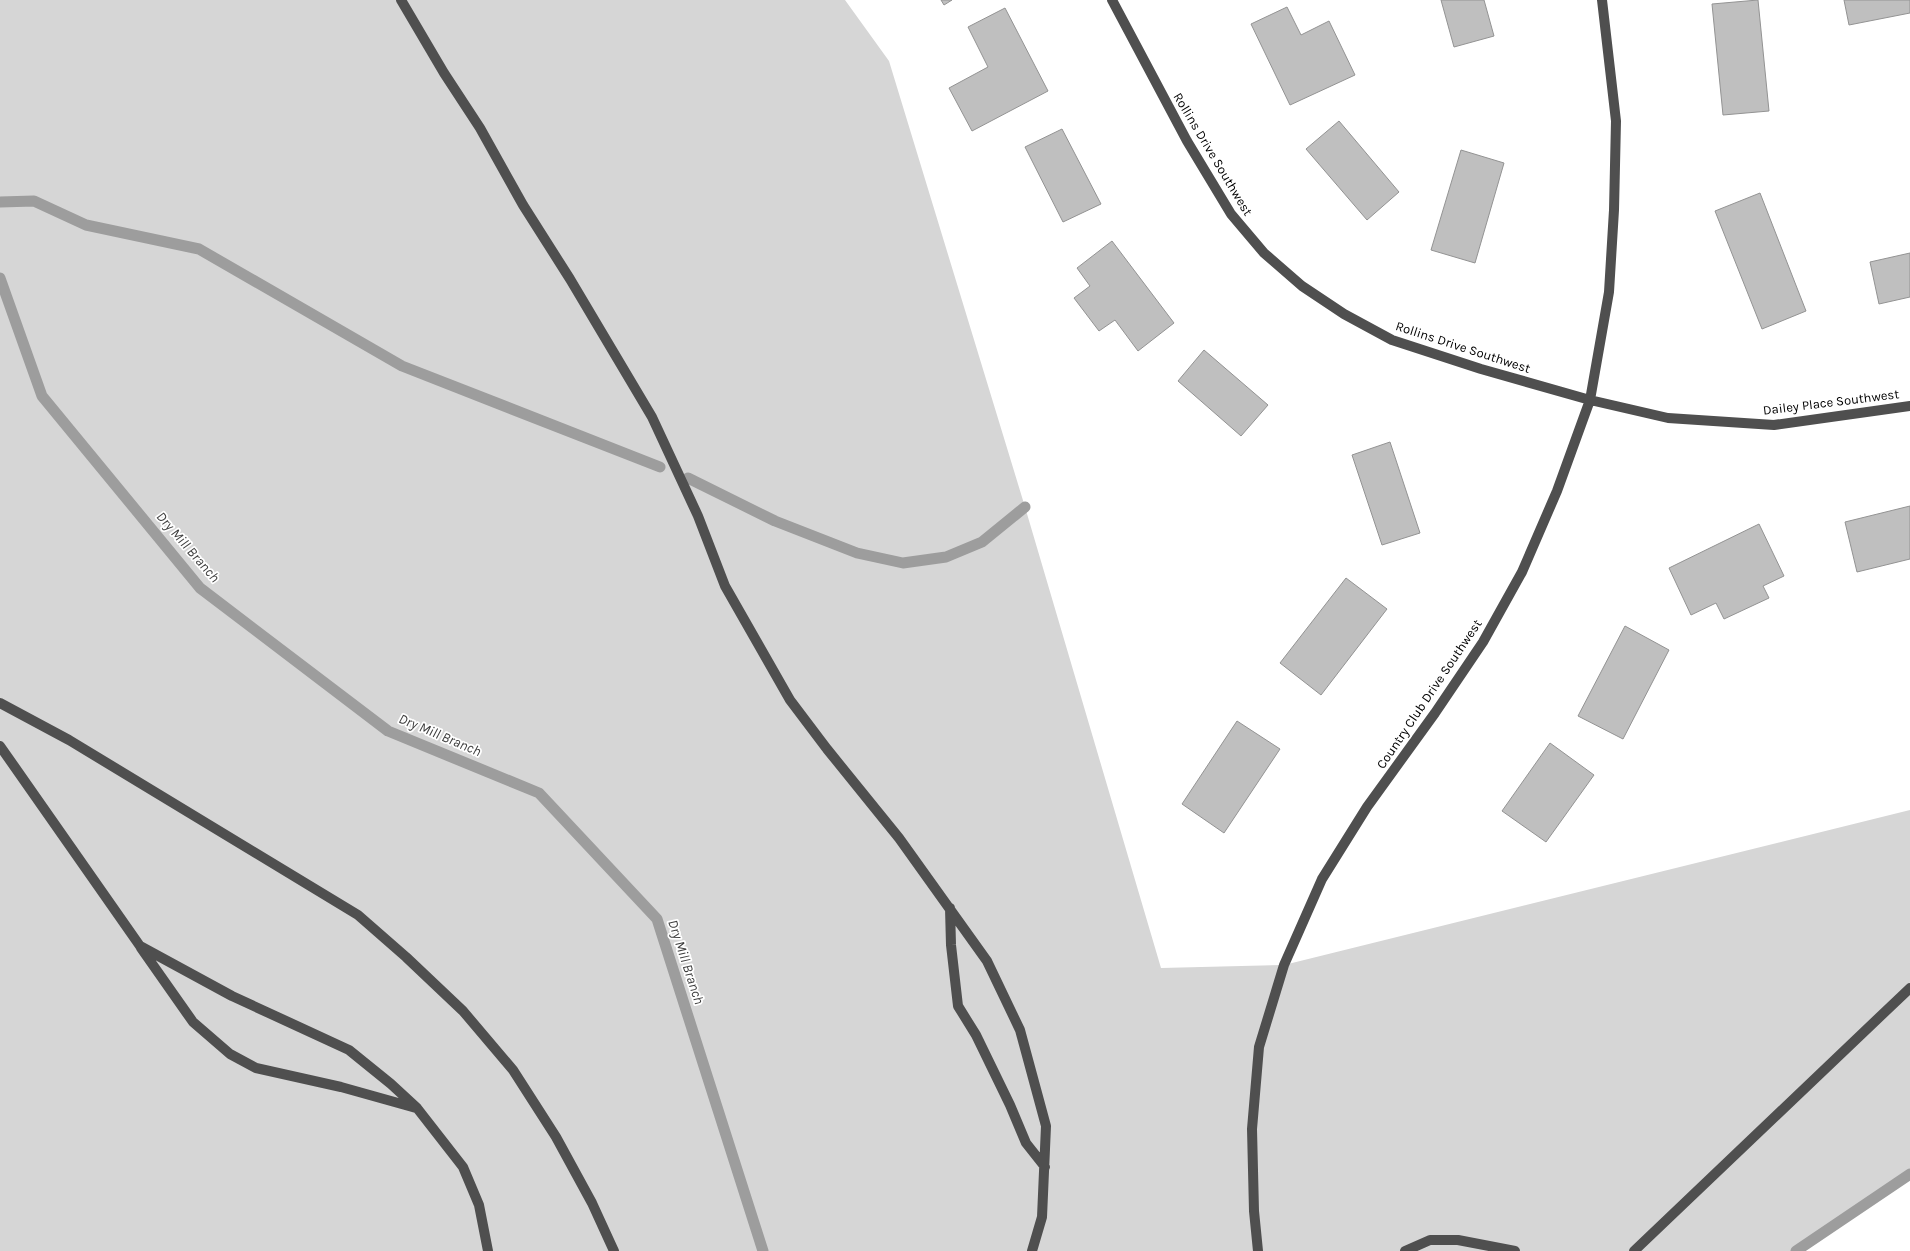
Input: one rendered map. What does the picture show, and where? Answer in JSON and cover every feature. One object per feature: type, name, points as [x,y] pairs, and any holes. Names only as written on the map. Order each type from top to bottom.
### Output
[{"type":"street","points":[[401,0],[444,73],[480,128],[523,205],[570,279],[652,417],[698,516],[725,586],[790,700],[899,838],[987,961],[1020,1030],[1046,1126],[1042,1217],[1032,1251]]},
{"type":"street","name":"Rollins Drive Southwest","points":[[1112,0],[1187,141],[1231,214],[1264,252],[1302,286],[1344,314],[1392,340],[1481,369],[1590,400]]},
{"type":"street","name":"Country Club Drive Southwest","points":[[1258,1251],[1254,1211],[1252,1130],[1259,1046],[1284,965],[1322,879],[1367,807],[1435,713],[1482,642],[1522,572],[1557,490],[1590,400],[1609,292],[1614,210],[1616,121],[1602,0]]},
{"type":"street","name":"Dailey Place Southwest","points":[[1590,400],[1668,418],[1774,425],[1910,406]]},
{"type":"street","points":[[0,703],[69,740],[358,915],[406,957],[463,1011],[513,1070],[556,1137],[592,1203],[614,1251]]},
{"type":"street","points":[[0,746],[193,1022],[230,1054],[256,1068],[282,1075],[341,1086],[417,1108]]},
{"type":"street","points":[[950,908],[951,945],[958,1006],[976,1035],[1010,1105],[1026,1143],[1045,1167]]},
{"type":"street","points":[[140,946],[232,996],[349,1050],[391,1084],[417,1108],[463,1167],[479,1205],[488,1251]]},
{"type":"street","points":[[1634,1251],[1910,988]]},
{"type":"street","points":[[1405,1251],[1430,1240],[1458,1240],[1515,1251]]},
{"type":"shaded area","points":[[0,0],[845,0],[889,61],[1025,507],[1161,968],[1284,965],[1910,810],[1910,1174],[1796,1251],[0,1251]]},
{"type":"building","points":[[941,0],[952,0],[944,5]]},
{"type":"building","points":[[1441,0],[1484,0],[1494,36],[1454,47]]},
{"type":"building","points":[[1758,0],[1769,111],[1723,115],[1712,4]]},
{"type":"building","points":[[1844,0],[1910,0],[1910,13],[1849,25]]},
{"type":"building","points":[[1287,7],[1301,35],[1329,21],[1355,75],[1290,105],[1251,24]]},
{"type":"building","points":[[1005,8],[1048,91],[972,131],[949,88],[988,67],[968,27]]},
{"type":"building","points":[[1339,121],[1399,192],[1367,220],[1306,149]]},
{"type":"building","points":[[1062,129],[1101,204],[1063,222],[1025,147]]},
{"type":"building","points":[[1461,150],[1504,163],[1475,263],[1431,250]]},
{"type":"building","points":[[1760,193],[1806,311],[1762,329],[1715,211]]},
{"type":"building","points":[[1112,241],[1174,323],[1138,351],[1115,320],[1099,331],[1074,298],[1090,286],[1077,268]]},
{"type":"building","points":[[1910,253],[1910,297],[1879,304],[1870,262]]},
{"type":"building","points":[[1204,350],[1268,405],[1241,436],[1178,381]]},
{"type":"building","points":[[1390,442],[1420,533],[1382,545],[1352,455]]},
{"type":"building","points":[[1910,506],[1910,559],[1857,572],[1845,522]]},
{"type":"building","points":[[1759,524],[1784,576],[1763,586],[1769,598],[1724,619],[1716,603],[1691,615],[1669,568]]},
{"type":"building","points":[[1346,578],[1387,609],[1321,695],[1280,663]]},
{"type":"building","points":[[1625,626],[1669,650],[1623,739],[1578,716]]},
{"type":"building","points":[[1237,721],[1280,749],[1224,833],[1182,804]]},
{"type":"building","points":[[1550,743],[1594,775],[1546,842],[1502,811]]},
{"type":"waterway","points":[[0,202],[34,201],[86,225],[199,249],[402,366],[660,467]]},
{"type":"waterway","name":"Dry Mill Branch","points":[[0,278],[42,396],[200,588],[388,731],[539,793],[657,919],[763,1251]]},
{"type":"waterway","points":[[688,478],[775,521],[857,553],[903,563],[946,557],[982,542],[1025,507]]},
{"type":"waterway","points":[[1796,1251],[1910,1174]]}]
